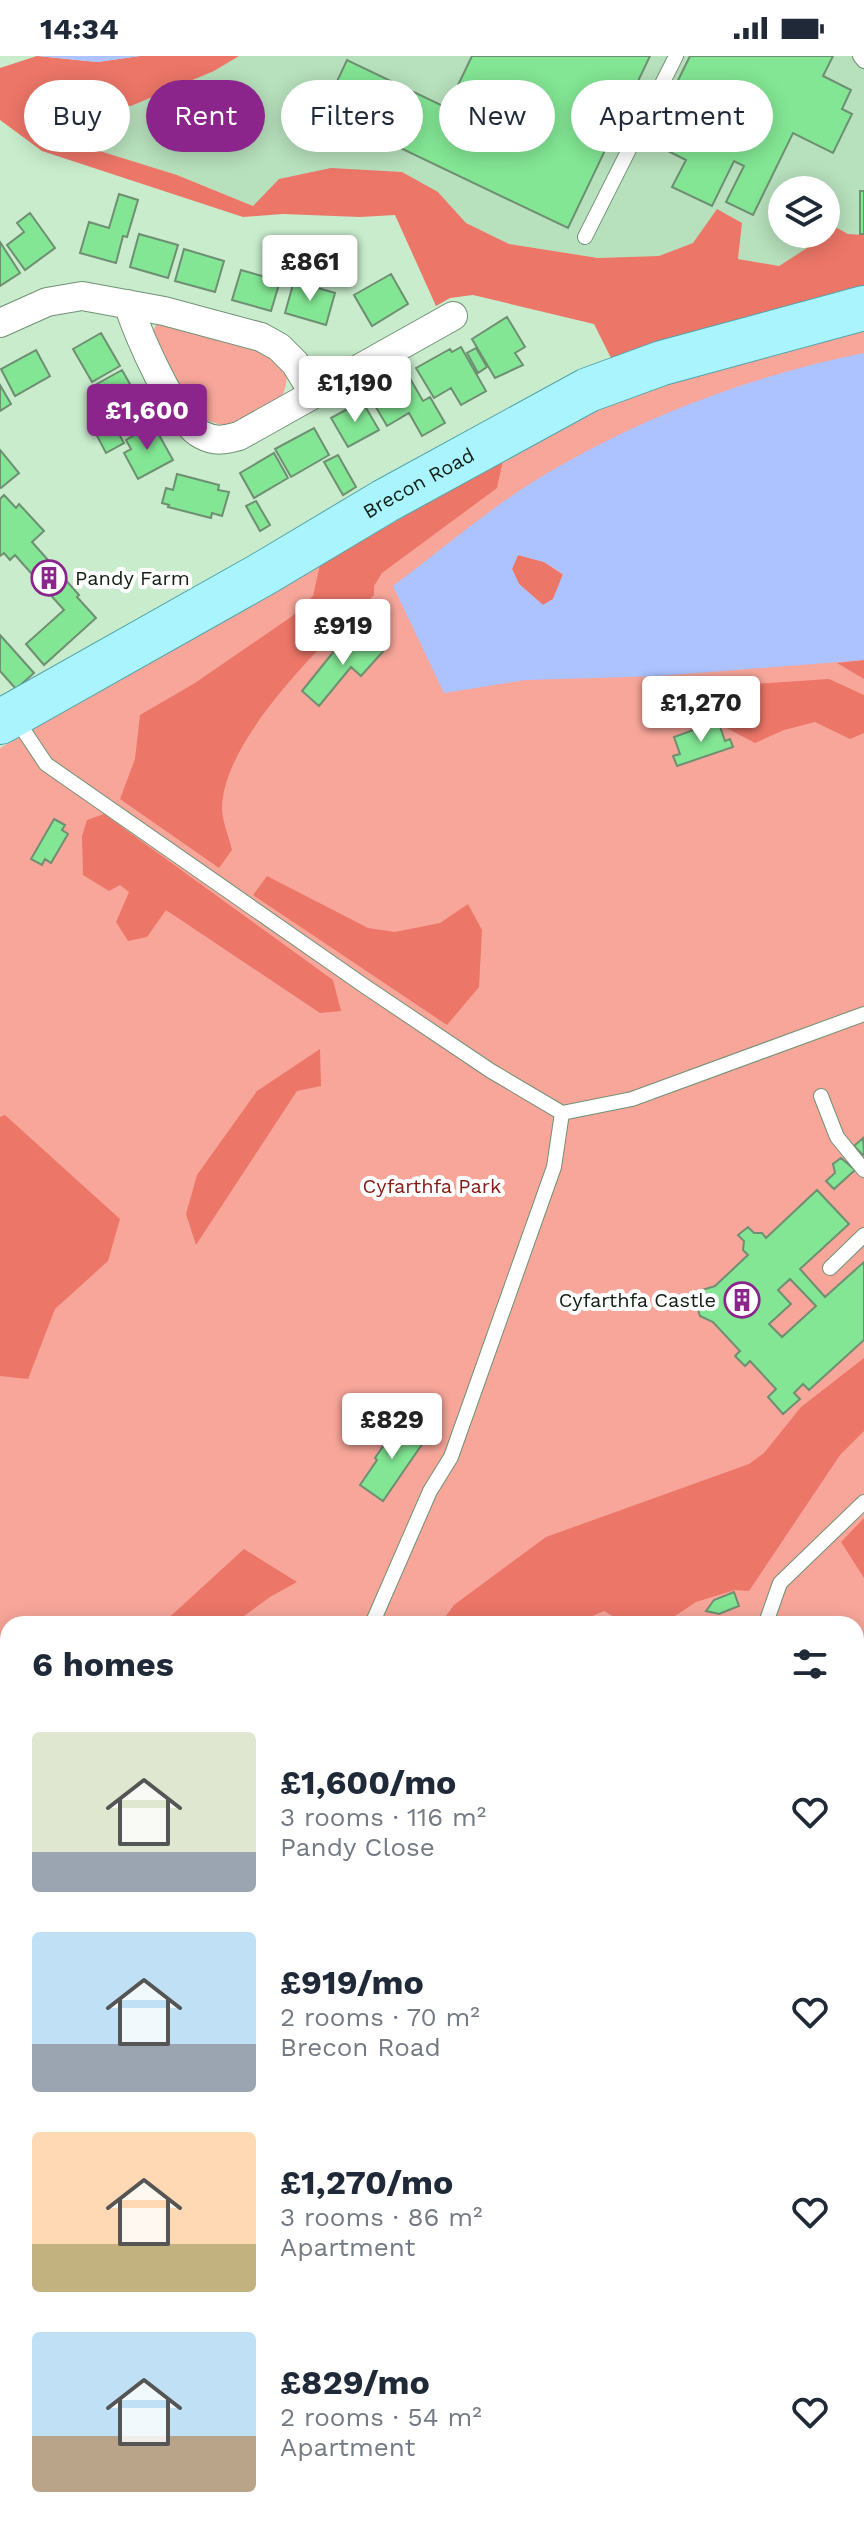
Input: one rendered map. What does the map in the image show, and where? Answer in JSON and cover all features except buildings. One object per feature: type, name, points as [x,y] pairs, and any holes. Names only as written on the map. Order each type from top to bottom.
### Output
[{"type":"main road","name":"Brecon Road","points":[[7,719],[385,501],[588,390],[662,363],[864,308]]},
{"type":"street","points":[[0,323],[47,302],[82,296],[164,311],[261,337],[279,347],[295,363],[314,394]]},
{"type":"street","points":[[128,304],[140,340],[187,423],[201,435],[220,441],[239,436],[453,316]]},
{"type":"lane","points":[[585,237],[676,56]]},
{"type":"lane","points":[[7,719],[46,764],[366,987],[491,1071],[562,1113],[632,1099],[864,1014]]},
{"type":"lane","points":[[821,1096],[837,1137],[864,1170]]},
{"type":"lane","points":[[375,1616],[430,1491],[451,1457],[554,1167],[562,1113]]},
{"type":"lane","points":[[830,1268],[864,1235]]},
{"type":"lane","points":[[768,1616],[780,1583],[864,1502]]},
{"type":"shaded area","points":[[37,56],[97,62],[140,56],[239,56],[193,80],[146,80],[146,100],[131,106],[130,80],[24,80],[24,138],[0,120],[0,68]]},
{"type":"shaded area","points":[[239,56],[864,56],[864,235],[848,234],[840,230],[840,176],[768,176],[768,248],[807,248],[779,266],[738,259],[693,243],[659,256],[598,258],[509,244],[466,223],[438,192],[254,206],[177,175],[103,152],[130,152],[130,106],[146,100],[146,152],[265,152],[265,80],[193,80]]},
{"type":"shaded area","points":[[45,152],[103,152],[177,175],[253,206],[279,179],[331,168],[402,172],[438,192],[466,223],[509,244],[598,258],[659,256],[693,243],[717,209],[742,223],[738,259],[779,266],[807,248],[840,248],[840,230],[848,234],[864,235],[864,291],[612,360],[594,324],[473,295],[450,298],[436,306],[395,215],[283,214],[243,217]]},
{"type":"shaded area","points":[[503,460],[497,488],[382,573],[374,586],[374,595],[305,664],[258,722],[239,752],[227,781],[222,813],[232,850],[219,868],[120,799],[135,759],[140,715],[195,683],[291,617],[313,596],[320,565]]},
{"type":"shaded area","points":[[518,555],[544,562],[563,575],[553,599],[543,605],[519,584],[512,569]]},
{"type":"shaded area","points":[[864,660],[864,679],[837,663]]},
{"type":"shaded area","points":[[829,679],[864,695],[864,733],[850,739],[815,722],[784,730],[755,743],[721,725],[708,704],[722,686]]},
{"type":"shaded area","points":[[104,814],[333,980],[341,1011],[320,1013],[166,910],[147,937],[128,941],[116,922],[129,892],[120,885],[109,891],[83,875],[82,836],[87,820]]},
{"type":"shaded area","points":[[267,876],[368,928],[395,932],[440,923],[468,904],[482,930],[479,987],[447,1025],[253,895]]},
{"type":"shaded area","points":[[320,1049],[321,1086],[297,1091],[196,1245],[186,1214],[197,1175],[257,1091]]},
{"type":"shaded area","points":[[5,1115],[120,1219],[108,1261],[55,1309],[28,1379],[0,1376],[0,1117]]},
{"type":"shaded area","points":[[864,1358],[864,1431],[840,1455],[749,1591],[735,1590],[696,1602],[675,1616],[612,1616],[604,1611],[592,1616],[446,1616],[454,1605],[546,1537],[749,1464],[764,1453],[801,1407]]},
{"type":"shaded area","points":[[864,1518],[864,1578],[841,1542]]},
{"type":"shaded area","points":[[244,1549],[297,1582],[244,1616],[171,1616]]},
{"type":"green space","points":[[165,322],[262,348],[287,371],[286,385],[277,403],[261,414],[227,427],[200,418],[190,408],[151,335],[156,325]]},
{"type":"green space","name":"Cyfarthfa Park","points":[[864,328],[864,1616],[0,1616],[0,748],[580,415],[639,393]]},
{"type":"water","points":[[39,56],[140,56],[97,62]]},
{"type":"water","points":[[864,353],[864,660],[659,676],[526,680],[444,693],[393,586],[499,505],[574,458],[694,402]],"holes":[[[518,555],[544,562],[563,574],[553,599],[543,605],[519,584],[512,569]]]},
{"type":"place","name":"Pandy Farm","points":[[49,578]]},
{"type":"place","name":"Cyfarthfa Castle","points":[[742,1300]]}]
